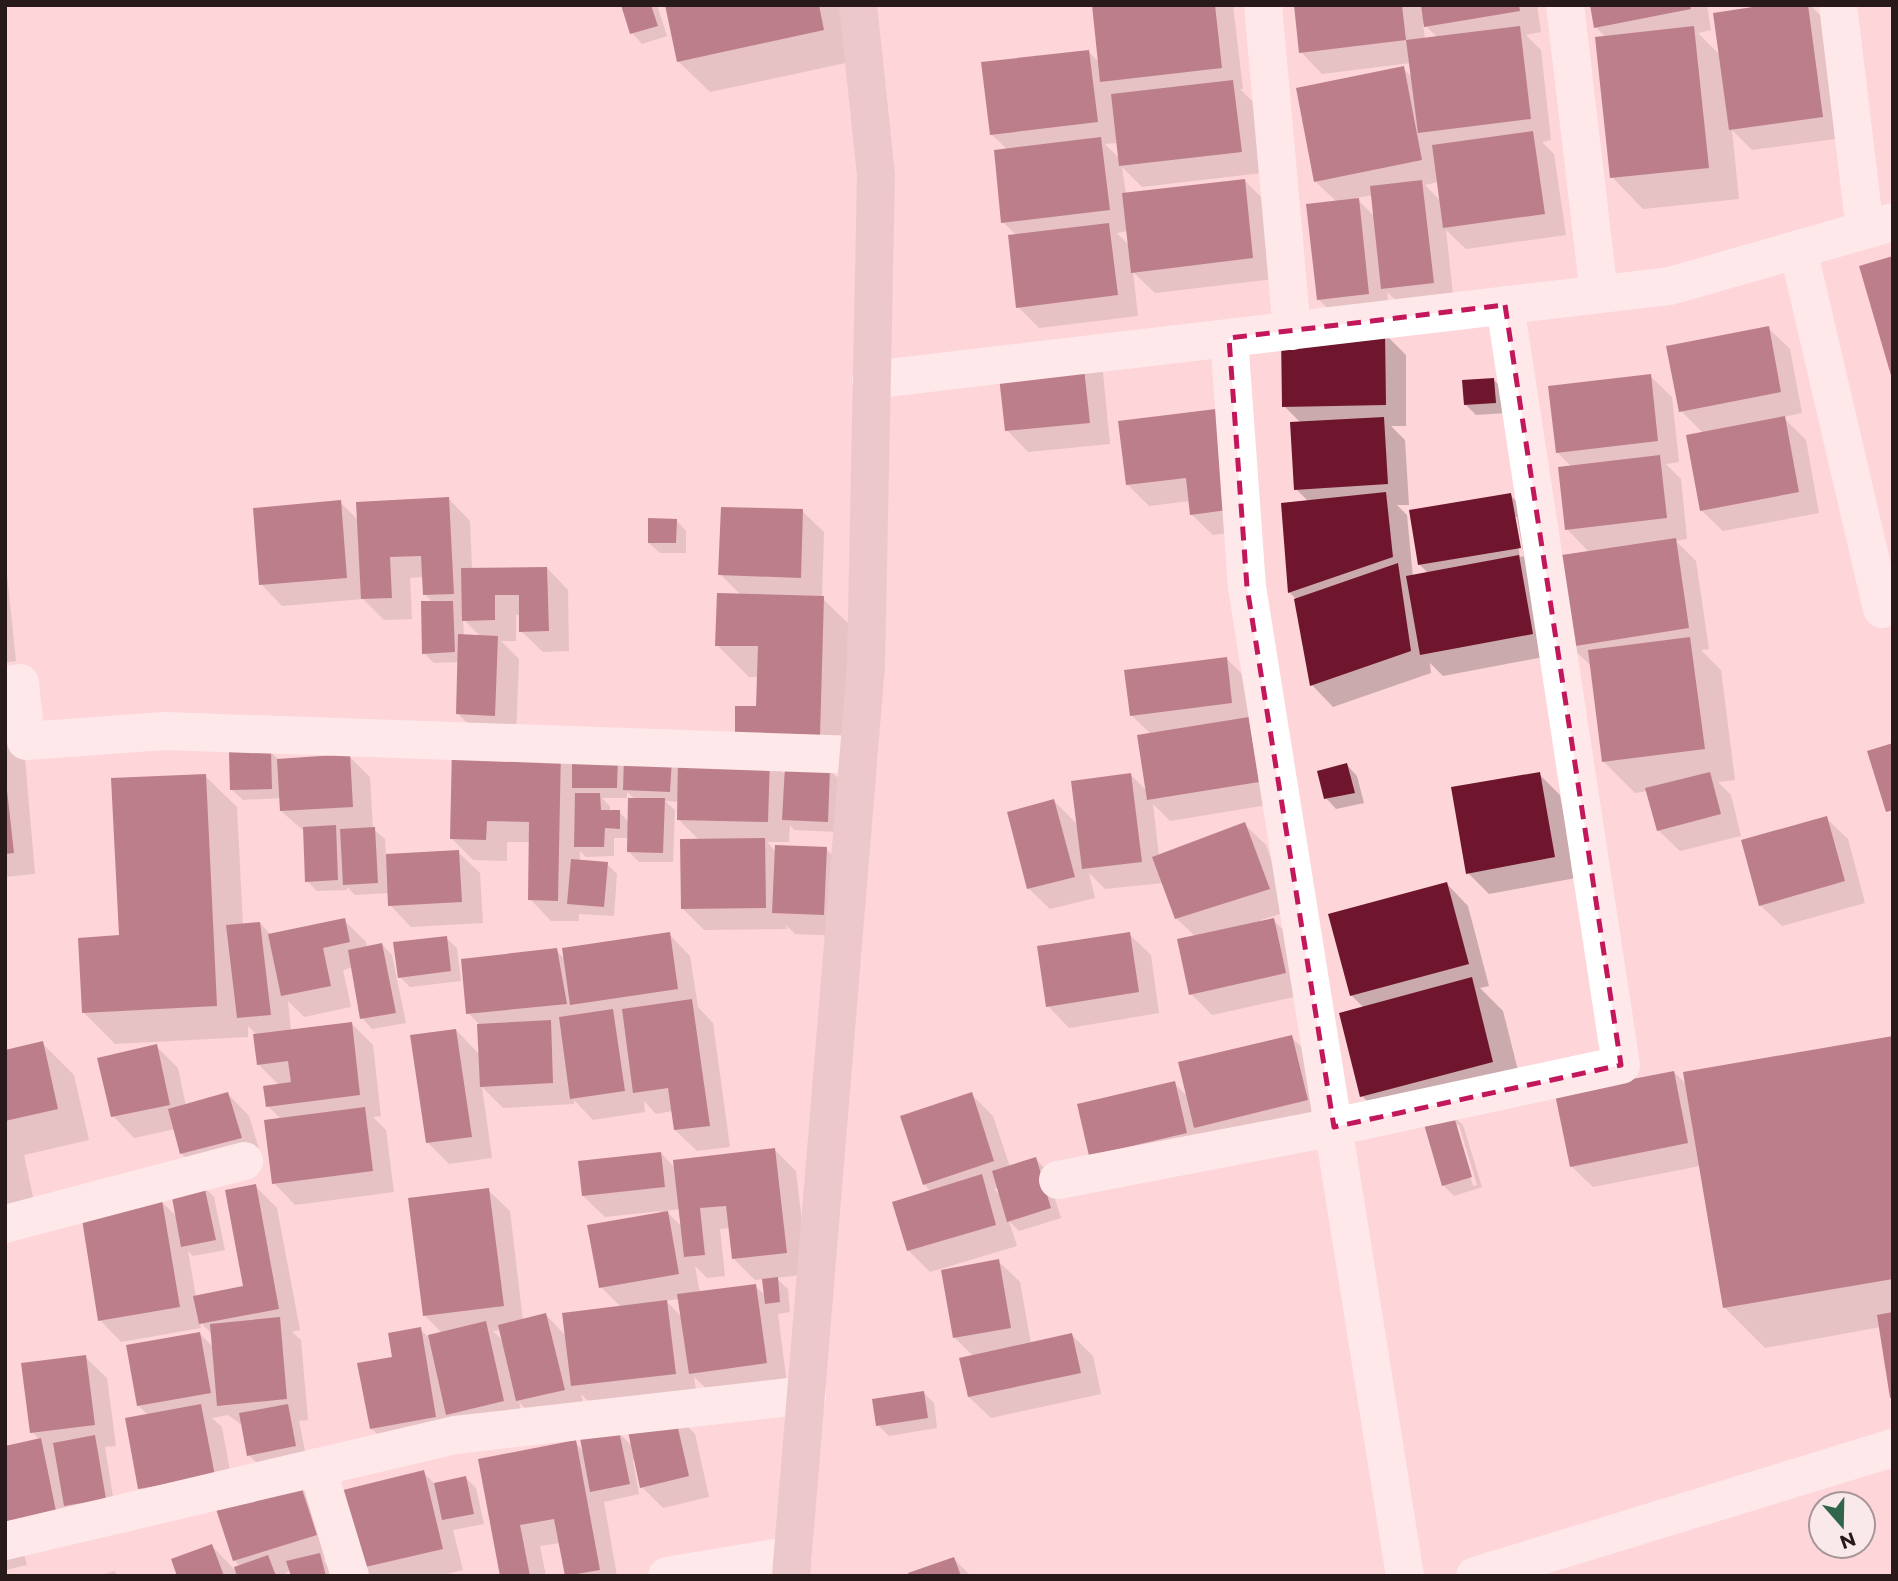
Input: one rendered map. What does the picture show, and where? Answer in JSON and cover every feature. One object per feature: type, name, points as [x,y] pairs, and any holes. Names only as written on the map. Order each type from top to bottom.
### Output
[{"type":"street","points":[[667,1576],[792,1565],[866,665],[876,175],[858,5]]},
{"type":"street","points":[[1263,5],[1292,331]]},
{"type":"street","points":[[1566,5],[1599,294]]},
{"type":"street","points":[[871,380],[1670,286],[1879,226],[1838,5]]},
{"type":"street","points":[[1798,249],[1882,609]]},
{"type":"street","points":[[1058,1180],[1334,1127],[1621,1065],[1505,305]]},
{"type":"street","points":[[1229,338],[1247,587],[1405,1576]]},
{"type":"street","points":[[5,685],[20,683],[26,741],[165,731],[859,755]]},
{"type":"street","points":[[5,1224],[244,1161]]},
{"type":"street","points":[[5,1541],[455,1435],[807,1395]]},
{"type":"street","points":[[1475,1576],[1893,1448]]},
{"type":"street","points":[[317,1467],[350,1576]]},
{"type":"highlighted area","points":[[1505,305],[1621,1065],[1334,1127],[1247,587],[1229,338]]},
{"type":"building","points":[[621,5],[651,5],[658,26],[630,34]]},
{"type":"building","points":[[665,5],[819,5],[824,30],[677,62]]},
{"type":"building","points":[[1092,5],[1215,5],[1222,68],[1100,82]]},
{"type":"building","points":[[1294,5],[1402,5],[1406,40],[1299,53]]},
{"type":"building","points":[[1421,5],[1519,5],[1520,11],[1424,27]]},
{"type":"building","points":[[1590,5],[1690,5],[1691,9],[1594,28]]},
{"type":"building","points":[[1766,5],[1808,5],[1823,117],[1729,130],[1713,13]]},
{"type":"building","points":[[1520,26],[1531,119],[1418,133],[1406,40]]},
{"type":"building","points":[[1694,26],[1709,168],[1610,178],[1595,37]]},
{"type":"building","points":[[1089,50],[1098,122],[990,135],[981,62]]},
{"type":"building","points":[[1404,66],[1422,160],[1314,182],[1296,88]]},
{"type":"building","points":[[1233,80],[1242,152],[1119,166],[1111,94]]},
{"type":"building","points":[[1533,131],[1545,214],[1443,228],[1432,145]]},
{"type":"building","points":[[1101,137],[1110,210],[1001,223],[994,150]]},
{"type":"building","points":[[1245,179],[1253,258],[1131,273],[1122,193]]},
{"type":"building","points":[[1422,180],[1434,283],[1381,289],[1370,186]]},
{"type":"building","points":[[1359,198],[1369,294],[1317,300],[1306,204]]},
{"type":"building","points":[[1109,223],[1118,295],[1016,308],[1008,235]]},
{"type":"building","points":[[1893,256],[1893,379],[1892,379],[1859,266]]},
{"type":"building","points":[[1769,326],[1781,392],[1679,412],[1666,346]]},
{"type":"building","points":[[1385,332],[1386,405],[1282,407],[1281,333]]},
{"type":"building","points":[[1082,350],[1090,423],[1005,431],[997,359]]},
{"type":"building","points":[[1651,374],[1658,441],[1556,453],[1548,386]]},
{"type":"building","points":[[1494,378],[1496,403],[1464,405],[1462,380]]},
{"type":"building","points":[[1224,408],[1235,509],[1190,515],[1186,478],[1126,485],[1118,421]]},
{"type":"building","points":[[1785,416],[1799,492],[1700,511],[1686,435]]},
{"type":"building","points":[[1384,417],[1388,484],[1294,490],[1290,422]]},
{"type":"building","points":[[1660,455],[1667,518],[1565,530],[1558,467]]},
{"type":"building","points":[[1386,492],[1393,557],[1288,593],[1281,503]]},
{"type":"building","points":[[1511,493],[1521,548],[1418,565],[1409,510]]},
{"type":"building","points":[[449,497],[454,594],[423,595],[421,556],[390,557],[392,598],[361,599],[356,502]]},
{"type":"building","points":[[341,500],[347,578],[259,585],[253,508]]},
{"type":"building","points":[[721,507],[803,509],[801,578],[718,575]]},
{"type":"building","points":[[648,518],[677,519],[676,543],[648,543]]},
{"type":"building","points":[[1676,538],[1689,628],[1569,647],[1555,556]]},
{"type":"building","points":[[1519,555],[1533,634],[1420,655],[1406,576]]},
{"type":"building","points":[[1398,563],[1411,651],[1310,686],[1294,599]]},
{"type":"building","points":[[547,567],[549,631],[519,632],[519,595],[495,595],[495,620],[462,621],[461,568]]},
{"type":"building","points":[[717,593],[824,596],[820,736],[735,734],[735,706],[756,706],[758,646],[715,646]]},
{"type":"building","points":[[421,601],[453,601],[455,652],[422,654]]},
{"type":"building","points":[[458,634],[498,636],[495,716],[456,714]]},
{"type":"building","points":[[1690,637],[1705,749],[1602,762],[1588,650]]},
{"type":"building","points":[[1227,657],[1232,703],[1130,716],[1124,670]]},
{"type":"building","points":[[1249,717],[1259,782],[1147,800],[1137,735]]},
{"type":"building","points":[[1893,743],[1893,810],[1886,812],[1867,751]]},
{"type":"building","points":[[452,748],[561,749],[558,901],[528,900],[529,822],[487,821],[486,840],[450,839]]},
{"type":"building","points":[[271,749],[272,789],[230,790],[229,751]]},
{"type":"building","points":[[350,754],[353,807],[280,811],[277,759]]},
{"type":"building","points":[[572,755],[618,756],[617,788],[572,788]]},
{"type":"building","points":[[678,755],[770,756],[768,822],[677,820]]},
{"type":"building","points":[[624,757],[672,759],[670,792],[623,790]]},
{"type":"building","points":[[1347,763],[1355,793],[1324,799],[1317,771]]},
{"type":"building","points":[[785,766],[830,768],[828,822],[782,820]]},
{"type":"building","points":[[5,772],[14,853],[5,854]]},
{"type":"building","points":[[1540,772],[1555,857],[1466,874],[1451,787]]},
{"type":"building","points":[[1710,772],[1721,814],[1657,831],[1645,788]]},
{"type":"building","points":[[1131,773],[1142,862],[1082,869],[1071,781]]},
{"type":"building","points":[[206,774],[217,1006],[82,1013],[78,938],[119,935],[111,778]]},
{"type":"building","points":[[575,793],[600,793],[601,810],[620,810],[620,829],[605,828],[604,847],[574,847]]},
{"type":"building","points":[[628,798],[665,798],[663,853],[627,852]]},
{"type":"building","points":[[1054,799],[1075,877],[1027,889],[1007,812]]},
{"type":"building","points":[[1827,816],[1845,881],[1759,906],[1741,840]]},
{"type":"building","points":[[1245,822],[1270,889],[1175,919],[1152,857]]},
{"type":"building","points":[[336,825],[338,880],[305,882],[303,827]]},
{"type":"building","points":[[375,827],[378,883],[343,885],[340,829]]},
{"type":"building","points":[[765,838],[766,908],[681,909],[680,839]]},
{"type":"building","points":[[775,845],[827,847],[824,915],[772,913]]},
{"type":"building","points":[[459,850],[462,902],[388,906],[386,854]]},
{"type":"building","points":[[571,859],[608,862],[604,907],[567,904]]},
{"type":"building","points":[[1447,882],[1469,964],[1350,996],[1328,914]]},
{"type":"building","points":[[345,918],[350,942],[323,948],[331,986],[281,996],[268,934]]},
{"type":"building","points":[[1274,918],[1286,973],[1189,995],[1177,939]]},
{"type":"building","points":[[260,922],[271,1015],[237,1018],[226,925]]},
{"type":"building","points":[[670,932],[678,989],[570,1005],[562,948]]},
{"type":"building","points":[[1130,932],[1139,992],[1046,1007],[1037,946]]},
{"type":"building","points":[[447,936],[451,971],[398,978],[393,942]]},
{"type":"building","points":[[382,943],[396,1013],[360,1019],[348,950]]},
{"type":"building","points":[[557,948],[567,1004],[466,1014],[461,959]]},
{"type":"building","points":[[1472,977],[1493,1062],[1360,1097],[1339,1013]]},
{"type":"building","points":[[692,999],[710,1126],[674,1130],[668,1088],[633,1093],[622,1009]]},
{"type":"building","points":[[613,1009],[625,1091],[570,1099],[559,1017]]},
{"type":"building","points":[[551,1020],[553,1083],[480,1087],[477,1024]]},
{"type":"building","points":[[352,1022],[360,1095],[266,1107],[263,1086],[291,1082],[288,1061],[257,1065],[253,1034]]},
{"type":"building","points":[[456,1029],[472,1137],[426,1143],[410,1035]]},
{"type":"building","points":[[1292,1035],[1308,1100],[1194,1128],[1178,1062]]},
{"type":"building","points":[[1893,1036],[1893,1279],[1723,1308],[1683,1072]]},
{"type":"building","points":[[43,1041],[58,1109],[5,1121],[5,1050]]},
{"type":"building","points":[[157,1044],[170,1105],[111,1117],[97,1058]]},
{"type":"building","points":[[1674,1071],[1688,1143],[1570,1167],[1555,1094]]},
{"type":"building","points":[[1175,1081],[1187,1133],[1089,1156],[1077,1104]]},
{"type":"building","points":[[228,1092],[242,1138],[180,1154],[168,1109]]},
{"type":"building","points":[[972,1092],[994,1161],[923,1185],[900,1116]]},
{"type":"building","points":[[365,1107],[373,1171],[272,1184],[264,1120]]},
{"type":"building","points":[[1453,1113],[1472,1177],[1442,1186],[1423,1121]]},
{"type":"building","points":[[775,1148],[787,1253],[732,1259],[726,1206],[700,1208],[705,1255],[684,1257],[673,1160]]},
{"type":"building","points":[[661,1152],[665,1187],[582,1196],[578,1161]]},
{"type":"building","points":[[1036,1157],[1051,1208],[1007,1222],[992,1171]]},
{"type":"building","points":[[982,1174],[996,1225],[907,1251],[892,1202]]},
{"type":"building","points":[[256,1184],[279,1309],[199,1324],[193,1296],[243,1286],[225,1190]]},
{"type":"building","points":[[204,1185],[216,1240],[181,1247],[171,1192]]},
{"type":"building","points":[[489,1188],[504,1306],[423,1316],[408,1198]]},
{"type":"building","points":[[162,1200],[180,1307],[98,1321],[81,1213]]},
{"type":"building","points":[[668,1211],[679,1274],[599,1288],[587,1225]]},
{"type":"building","points":[[999,1259],[1011,1328],[953,1338],[941,1270]]},
{"type":"building","points":[[778,1277],[780,1302],[765,1304],[762,1279]]},
{"type":"building","points":[[756,1284],[767,1363],[689,1374],[677,1294]]},
{"type":"building","points":[[667,1300],[676,1374],[571,1386],[562,1313]]},
{"type":"building","points":[[1893,1312],[1893,1397],[1890,1398],[1877,1315]]},
{"type":"building","points":[[546,1313],[565,1390],[516,1401],[498,1325]]},
{"type":"building","points":[[280,1317],[287,1399],[217,1406],[210,1324]]},
{"type":"building","points":[[486,1321],[504,1401],[446,1415],[428,1335]]},
{"type":"building","points":[[421,1327],[436,1417],[370,1429],[357,1363],[392,1357],[388,1333]]},
{"type":"building","points":[[200,1332],[211,1393],[137,1406],[126,1345]]},
{"type":"building","points":[[1072,1333],[1081,1373],[968,1397],[959,1358]]},
{"type":"building","points":[[86,1355],[95,1425],[30,1433],[21,1363]]},
{"type":"building","points":[[924,1391],[928,1418],[876,1426],[872,1399]]},
{"type":"building","points":[[201,1404],[215,1476],[138,1489],[125,1418]]},
{"type":"building","points":[[288,1404],[296,1446],[247,1456],[239,1413]]},
{"type":"building","points":[[674,1411],[689,1476],[640,1488],[626,1422]]},
{"type":"building","points":[[619,1431],[630,1484],[590,1492],[580,1438]]},
{"type":"building","points":[[95,1435],[106,1499],[64,1506],[53,1443]]},
{"type":"building","points":[[41,1438],[56,1511],[5,1522],[5,1446]]},
{"type":"building","points":[[576,1440],[600,1570],[565,1576],[554,1519],[520,1525],[530,1576],[500,1576],[478,1459]]},
{"type":"building","points":[[424,1470],[443,1549],[361,1568],[343,1490]]},
{"type":"building","points":[[466,1476],[474,1514],[442,1520],[434,1483]]},
{"type":"building","points":[[298,1477],[317,1535],[233,1561],[214,1503]]},
{"type":"building","points":[[212,1544],[224,1576],[177,1576],[171,1559]]},
{"type":"building","points":[[320,1553],[326,1576],[291,1576],[286,1561]]},
{"type":"building","points":[[268,1555],[276,1576],[237,1576],[234,1567]]},
{"type":"building","points":[[954,1557],[961,1576],[909,1576],[908,1573]]}]
